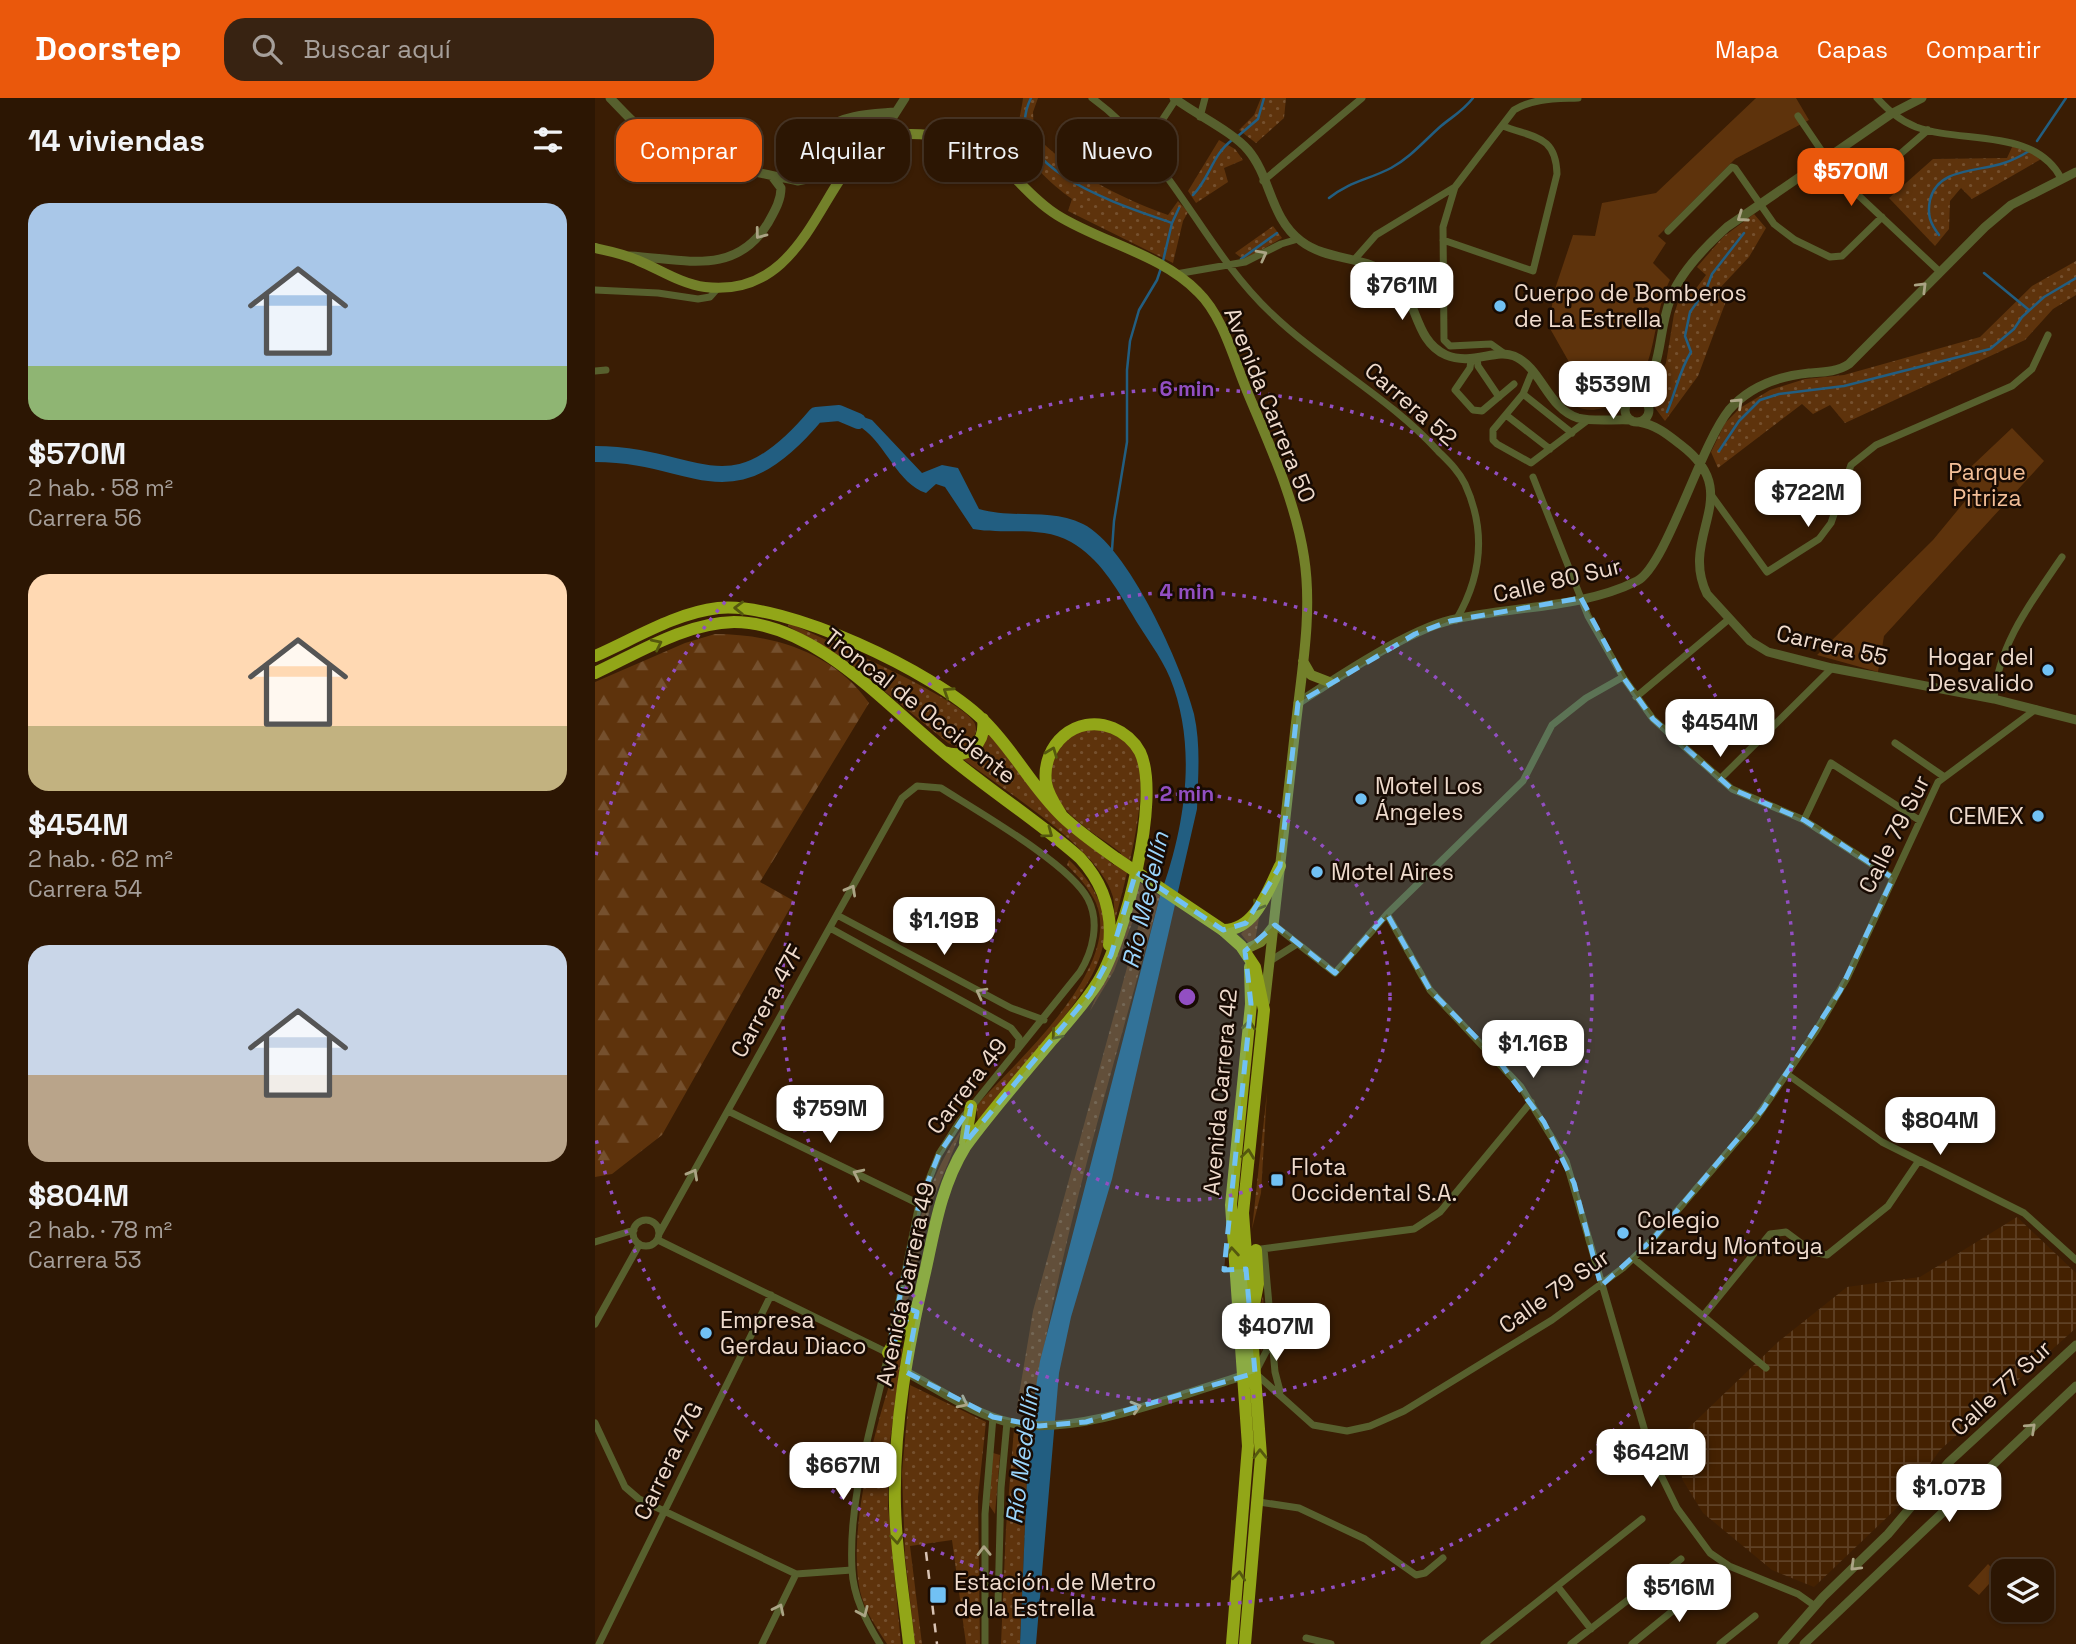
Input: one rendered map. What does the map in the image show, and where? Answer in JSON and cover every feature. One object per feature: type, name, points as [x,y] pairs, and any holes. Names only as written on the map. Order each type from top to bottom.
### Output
[{"type":"highway","name":"Troncal de Occidente","points":[[595,656],[698,612],[753,608],[789,617],[891,661],[941,688],[983,719],[1062,816],[1117,859],[1223,930],[1244,950]]},
{"type":"highway","name":"Troncal de Occidente","points":[[595,673],[702,626],[736,622],[761,625],[786,633],[834,660],[938,748],[1071,849],[1095,877],[1109,910],[1111,929],[1109,950],[1098,982]]},
{"type":"highway","points":[[938,748],[954,755],[971,751],[982,737],[983,719]]},
{"type":"highway","points":[[1062,816],[1046,783],[1046,767],[1056,741],[1077,727],[1087,725],[1099,724],[1124,733],[1140,753],[1144,767],[1144,822],[1134,882],[1111,955],[1098,982]]},
{"type":"highway","points":[[1223,930],[1238,928],[1252,917],[1280,866]]},
{"type":"highway","name":"Avenida Carrera 42","points":[[1232,1644],[1248,1472],[1251,1323],[1246,1269],[1255,1250],[1244,1196],[1264,1010],[1260,982],[1244,950]]},
{"type":"highway","name":"Avenida Carrera 42","points":[[1244,950],[1252,978],[1251,1004],[1231,1205],[1237,1315],[1261,1456],[1245,1644]]},
{"type":"highway","name":"Avenida Carrera 49","points":[[909,1644],[895,1504],[896,1448],[919,1298],[944,1189],[965,1147],[1098,982]]},
{"type":"highway","points":[[965,1147],[971,1106]]},
{"type":"highway","points":[[1251,1323],[1258,1284],[1255,1250]]},
{"type":"highway","points":[[1237,1315],[1246,1269]]},
{"type":"highway","points":[[888,1353],[919,1298]]},
{"type":"main road","name":"Avenida Carrera 50","points":[[910,136],[936,137],[972,146],[998,162],[1031,196],[1060,217],[1172,272],[1195,289],[1209,305],[1288,496],[1300,533],[1306,573],[1303,661],[1264,1010]]},
{"type":"main road","points":[[595,248],[629,256],[689,284],[717,288],[750,283],[779,265],[805,236],[840,182]]},
{"type":"main road","points":[[1303,661],[1311,674],[1329,682]]},
{"type":"main road","points":[[1244,950],[1261,942],[1274,925]]},
{"type":"street","points":[[610,98],[644,131],[664,143],[798,181],[809,179],[816,170],[820,137],[828,127],[864,115],[895,112]]},
{"type":"street","points":[[892,119],[905,98]]},
{"type":"street","name":"Carrera 52","points":[[1092,98],[1143,147],[1190,209],[1228,266],[1272,315],[1403,416],[1459,472],[1476,514],[1479,542],[1476,578],[1456,620]]},
{"type":"street","points":[[1200,117],[1205,98]]},
{"type":"street","points":[[1263,181],[1362,98]]},
{"type":"street","points":[[1579,98],[1534,99],[1514,110],[1455,187],[1443,220],[1446,343],[1450,346],[1492,344],[1505,354],[1521,360],[1562,409],[1588,420],[1635,421],[1658,428],[1700,459],[1712,496],[1766,572],[1819,539],[1831,523],[1851,466],[1876,445],[2012,386],[2032,369],[2048,335]]},
{"type":"street","points":[[1877,98],[1891,114],[1928,130],[2022,145],[2052,164],[2061,178]]},
{"type":"street","points":[[1605,419],[1640,398],[1657,362],[1666,314],[1675,289],[1718,235],[1891,114],[1922,98]]},
{"type":"street","points":[[1163,119],[1175,99],[1242,144],[1253,157],[1277,213],[1298,239],[1318,251],[1385,271],[1400,284],[1426,339],[1433,347],[1445,354],[1474,360],[1505,354]]},
{"type":"street","points":[[1798,116],[1826,158],[1855,193],[1938,271]]},
{"type":"street","points":[[1443,240],[1533,271],[1557,174],[1553,149],[1546,141],[1503,125]]},
{"type":"street","points":[[1855,193],[1928,130]]},
{"type":"street","points":[[1668,232],[1732,167],[1735,167],[1783,232],[1836,259],[1882,217]]},
{"type":"street","name":"Calle 80 Sur","points":[[1298,703],[1329,682],[1373,662],[1415,634],[1456,620],[1581,598],[1637,581],[1654,566],[1700,459],[1722,420],[1744,397],[1785,377],[1843,369],[1938,271],[2011,205],[2076,172]]},
{"type":"street","points":[[629,256],[720,260],[742,253],[760,235],[779,203],[781,188],[771,175]]},
{"type":"street","points":[[1354,260],[1376,236],[1455,187]]},
{"type":"street","points":[[1172,272],[1228,266],[1254,259],[1281,244],[1298,239]]},
{"type":"street","points":[[595,290],[658,293],[698,299],[710,297],[717,288]]},
{"type":"street","points":[[1474,360],[1465,377],[1457,383],[1458,395],[1477,412],[1514,384]]},
{"type":"street","points":[[1474,360],[1499,397]]},
{"type":"street","points":[[595,371],[607,370]]},
{"type":"street","points":[[1532,372],[1523,394],[1493,430],[1493,440],[1497,444],[1531,463],[1588,420]]},
{"type":"street","points":[[1523,394],[1572,433]]},
{"type":"street","points":[[1640,398],[1649,408],[1658,428]]},
{"type":"street","points":[[1627,405],[1626,414],[1635,421]]},
{"type":"street","points":[[1635,421],[1646,418],[1649,408]]},
{"type":"street","points":[[1506,415],[1550,449]]},
{"type":"street","points":[[1533,477],[1581,598],[1623,677],[1653,719],[1720,779],[1748,798],[1804,820],[1893,878]]},
{"type":"street","name":"Carrera 55","points":[[1712,496],[1700,545],[1698,572],[1706,594],[1750,641],[1767,652],[1832,668],[1994,699],[2076,720]]},
{"type":"street","points":[[1994,699],[1998,670],[2007,643],[2062,557]]},
{"type":"street","points":[[1636,697],[1729,619]]},
{"type":"street","points":[[1720,779],[1832,668]]},
{"type":"street","points":[[1274,925],[1335,973],[1387,914],[1523,780],[1552,725],[1586,698],[1623,677]]},
{"type":"street","name":"Calle 79 Sur","points":[[1249,1374],[1282,1395],[1313,1425],[1347,1431],[1370,1426],[1403,1411],[1552,1320],[1634,1259],[1755,1120],[1787,1074],[1840,991],[1919,820],[1943,776],[2036,709]]},
{"type":"street","points":[[1895,743],[1943,776]]},
{"type":"street","points":[[1804,820],[1831,762],[1919,820]]},
{"type":"street","name":"Carrera 47F","points":[[659,1237],[902,798],[912,789],[926,785],[941,788],[1068,875],[1087,897],[1092,909],[1093,936]]},
{"type":"street","points":[[1387,914],[1430,990],[1498,1060],[1531,1102],[1566,1161],[1653,1459],[1682,1516],[1710,1553],[1729,1566],[1798,1594],[1815,1606]]},
{"type":"street","points":[[837,915],[1011,1008],[1044,1020]]},
{"type":"street","points":[[830,928],[1011,1028],[1019,1038],[1018,1050]]},
{"type":"street","name":"Carrera 49","points":[[880,1644],[859,1601],[852,1570],[858,1493],[919,1204],[939,1154],[971,1106],[1044,1020],[1088,960],[1093,936]]},
{"type":"street","points":[[1270,961],[1297,944]]},
{"type":"street","points":[[1787,1074],[1862,1129],[1918,1162],[2025,1213],[2076,1260]]},
{"type":"street","points":[[1282,1395],[1275,1379],[1272,1340],[1255,1250],[1413,1229],[1425,1223],[1440,1212],[1531,1102]]},
{"type":"street","points":[[728,1111],[919,1204]]},
{"type":"street","points":[[1703,1316],[1770,1234],[1786,1232],[1813,1252],[1827,1255],[1888,1206],[1918,1162]]},
{"type":"street","points":[[595,1242],[633,1230],[638,1223],[646,1220],[654,1223],[659,1237],[888,1353]]},
{"type":"street","points":[[633,1230],[639,1245],[651,1246],[659,1237]]},
{"type":"street","points":[[595,1324],[639,1245]]},
{"type":"street","points":[[1634,1259],[1766,1368]]},
{"type":"street","name":"Carrera 47G","points":[[597,1644],[771,1295]]},
{"type":"street","points":[[906,1372],[1007,1422],[1024,1425],[1071,1425],[1249,1374],[1272,1340]]},
{"type":"street","name":"Calle 77 Sur","points":[[1782,1644],[1815,1606],[1888,1534],[1949,1462],[2076,1345]]},
{"type":"street","points":[[1804,1644],[2076,1386]]},
{"type":"street","points":[[985,1644],[985,1514],[993,1417]]},
{"type":"street","points":[[985,1611],[992,1611],[998,1604],[1007,1422]]},
{"type":"street","points":[[595,1423],[630,1493],[664,1512],[796,1574],[852,1570]]},
{"type":"street","points":[[990,1450],[1004,1452]]},
{"type":"street","points":[[1259,1502],[1299,1508],[1365,1539],[1416,1575],[1425,1573],[1443,1558]]},
{"type":"street","points":[[1484,1644],[1642,1519]]},
{"type":"street","points":[[1571,1644],[1681,1559]]},
{"type":"street","points":[[762,1644],[796,1574]]},
{"type":"street","points":[[1632,1644],[1708,1582]]},
{"type":"street","points":[[1558,1587],[1591,1629]]},
{"type":"street","points":[[1720,1644],[1755,1616]]},
{"type":"street","points":[[1306,1638],[1331,1644]]},
{"type":"highlighted area","points":[[1581,598],[1623,677],[1653,719],[1732,789],[1804,820],[1893,878],[1840,991],[1763,1109],[1653,1239],[1601,1286],[1574,1183],[1544,1122],[1498,1060],[1430,990],[1387,914],[1335,973],[1275,925],[1245,951],[1251,1004],[1224,1270],[1246,1269],[1255,1373],[1086,1422],[1039,1426],[993,1417],[906,1372],[917,1312],[912,1310],[888,1353],[919,1204],[939,1154],[971,1106],[965,1143],[1090,994],[1111,955],[1136,872],[1223,930],[1246,923],[1280,866],[1298,703],[1415,634],[1450,621]]},
{"type":"shaded area","points":[[2017,1217],[2076,1273],[2076,1328],[1940,1450],[1903,1502],[1814,1587],[1772,1570],[1703,1513],[1682,1479],[1679,1437],[1778,1342],[1847,1287],[1920,1277]]},
{"type":"green space","points":[[1023,98],[1038,98],[1033,119],[1020,119]]},
{"type":"green space","points":[[1261,98],[1286,98],[1284,118],[1256,143],[1239,130],[1254,115]]},
{"type":"green space","points":[[1756,98],[1796,98],[1809,120],[1735,159],[1658,236],[1666,243],[1653,263],[1670,280],[1663,297],[1644,372],[1635,387],[1622,400],[1603,408],[1585,409],[1570,402],[1560,394],[1589,371],[1569,362],[1548,325],[1556,286],[1573,235],[1595,236],[1602,203],[1656,193]]},
{"type":"green space","points":[[1219,140],[1235,149],[1243,160],[1224,168],[1228,182],[1196,203],[1188,191]]},
{"type":"green space","points":[[1043,143],[1057,155],[1057,182],[1096,182],[1168,215],[1178,201],[1188,212],[1183,221],[1173,263],[1068,211],[1072,199],[1043,174]]},
{"type":"green space","points":[[2013,145],[2043,158],[1972,199],[1961,188],[1950,201],[1949,229],[1935,246],[1889,198],[1933,159],[2007,158]]},
{"type":"green space","points":[[1754,214],[1766,228],[1749,257],[1718,290],[1726,301],[1698,376],[1665,421],[1649,400],[1666,363],[1674,314],[1683,288],[1692,294],[1706,275],[1697,267],[1723,237]]},
{"type":"green space","points":[[1273,226],[1282,238],[1244,260],[1235,253]]},
{"type":"green space","points":[[2076,261],[2076,295],[2053,309],[2025,340],[1845,423],[1830,405],[1813,414],[1802,404],[1718,468],[1711,452],[1725,423],[1740,408],[1770,390],[1805,379],[1844,375],[1980,337],[2032,286]]},
{"type":"green space","name":"Parque Pitriza","points":[[2012,428],[2044,461],[1884,636],[1878,672],[1817,655],[1933,540],[1966,500],[1956,481]]},
{"type":"green space","points":[[789,623],[889,669],[944,699],[974,722],[974,737],[962,749],[948,743],[850,663],[788,626]]},
{"type":"green space","points":[[715,634],[759,638],[801,650],[838,671],[869,703],[760,882],[794,901],[662,1135],[612,1174],[595,1177],[595,682],[685,643]]},
{"type":"green space","points":[[1099,729],[1116,736],[1131,747],[1137,758],[1140,775],[1134,841],[1114,925],[1113,897],[1105,879],[1090,860],[1049,822],[963,759],[975,756],[989,732],[1060,822],[1114,865],[1121,853],[1065,809],[1058,800],[1052,780],[1053,759],[1064,741],[1076,733]]},
{"type":"green space","points":[[1069,860],[1090,884],[1101,907],[1105,930],[1101,952],[1093,974],[1080,996],[978,1121],[976,1106],[1061,1013],[1094,956],[1100,929],[1096,903],[1067,865]]},
{"type":"green space","points":[[1137,881],[1160,896],[1072,1220],[1043,1351],[1032,1416],[1016,1413],[1033,1311],[1140,920],[1134,918],[1114,971],[1090,1011],[1111,961]]},
{"type":"green space","points":[[1260,912],[1255,941],[1249,944],[1241,934]]},
{"type":"green space","points":[[1267,1092],[1261,1193],[1252,1229]]},
{"type":"green space","points":[[963,1127],[931,1204],[910,1294],[899,1320],[920,1219],[937,1173]]},
{"type":"green space","points":[[1263,1296],[1266,1338],[1261,1352],[1258,1316]]},
{"type":"green space","points":[[903,1344],[888,1456],[888,1506],[901,1644],[887,1644],[868,1612],[860,1591],[858,1534],[861,1501],[876,1433]]},
{"type":"green space","points":[[910,1385],[986,1422],[978,1497],[980,1644],[966,1644],[952,1540],[910,1546],[922,1644],[915,1644],[905,1556],[902,1472]]},
{"type":"green space","points":[[1014,1429],[1029,1432],[1020,1644],[1001,1644],[1006,1528]]},
{"type":"green space","points":[[993,1453],[1000,1455],[995,1514],[989,1505]]},
{"type":"green space","points":[[1988,1564],[1991,1567],[1991,1582],[1979,1595],[1968,1586]]},
{"type":"green space","points":[[1682,1572],[1690,1583],[1666,1601],[1658,1590]]},
{"type":"water","points":[[840,409],[872,420],[922,473],[942,465],[958,468],[979,509],[1058,516],[1083,524],[1100,537],[1118,556],[1151,609],[1188,693],[1198,737],[1197,809],[1112,1179],[1071,1317],[1059,1373],[1036,1644],[1020,1644],[1029,1432],[1040,1361],[1176,843],[1185,787],[1184,732],[1179,704],[1162,662],[1113,583],[1090,556],[1071,542],[1048,534],[973,529],[945,487],[936,484],[926,493],[916,488],[900,473],[870,435],[859,426],[836,419]]},
{"type":"waterway","points":[[1031,98],[1025,123],[1032,145],[1048,164],[1070,180],[1097,194],[1172,223]]},
{"type":"waterway","points":[[1238,136],[1258,119],[1264,98]]},
{"type":"waterway","points":[[1329,198],[1344,188],[1398,164],[1473,98]]},
{"type":"waterway","points":[[2037,141],[2066,98]]},
{"type":"waterway","points":[[1193,195],[1220,153],[1232,140]]},
{"type":"waterway","points":[[1939,235],[1931,223],[1929,210],[1934,189],[1941,182],[1950,176],[2004,163],[2029,151]]},
{"type":"waterway","points":[[1163,261],[1172,223],[1179,208]]},
{"type":"waterway","points":[[1241,259],[1277,233]]},
{"type":"waterway","points":[[1667,412],[1691,352],[1685,336],[1690,312],[1706,290],[1712,274],[1744,233]]},
{"type":"waterway","points":[[1112,550],[1127,442],[1127,370],[1130,341],[1139,310],[1161,268]]},
{"type":"waterway","points":[[1984,273],[2029,310]]},
{"type":"waterway","points":[[1719,451],[1739,421],[1760,400],[1779,394],[1844,386],[1990,349],[2014,329],[2022,317],[2044,297],[2076,278]]},
{"type":"waterway","name":"Río Medellín","points":[[595,454],[631,457],[712,474],[735,473],[759,465],[786,447],[816,415],[839,413],[858,421]]},
{"type":"railway","points":[[926,1552],[937,1644]]},
{"type":"place","name":"Cuerpo de Bomberos de La Estrella","points":[[1500,306]]},
{"type":"place","name":"Hogar del Desvalido","points":[[2048,670]]},
{"type":"place","name":"Motel Los Ángeles","points":[[1361,799]]},
{"type":"place","name":"CEMEX","points":[[2038,816]]},
{"type":"place","name":"Motel Aires","points":[[1317,872]]},
{"type":"place","name":"Flota Occidental S.A.","points":[[1277,1180]]},
{"type":"place","name":"Colegio Lizardy Montoya","points":[[1623,1233]]},
{"type":"place","name":"Empresa Gerdau Diaco","points":[[706,1333]]},
{"type":"place","name":"Estación de Metro de la Estrella","points":[[938,1595]]}]
